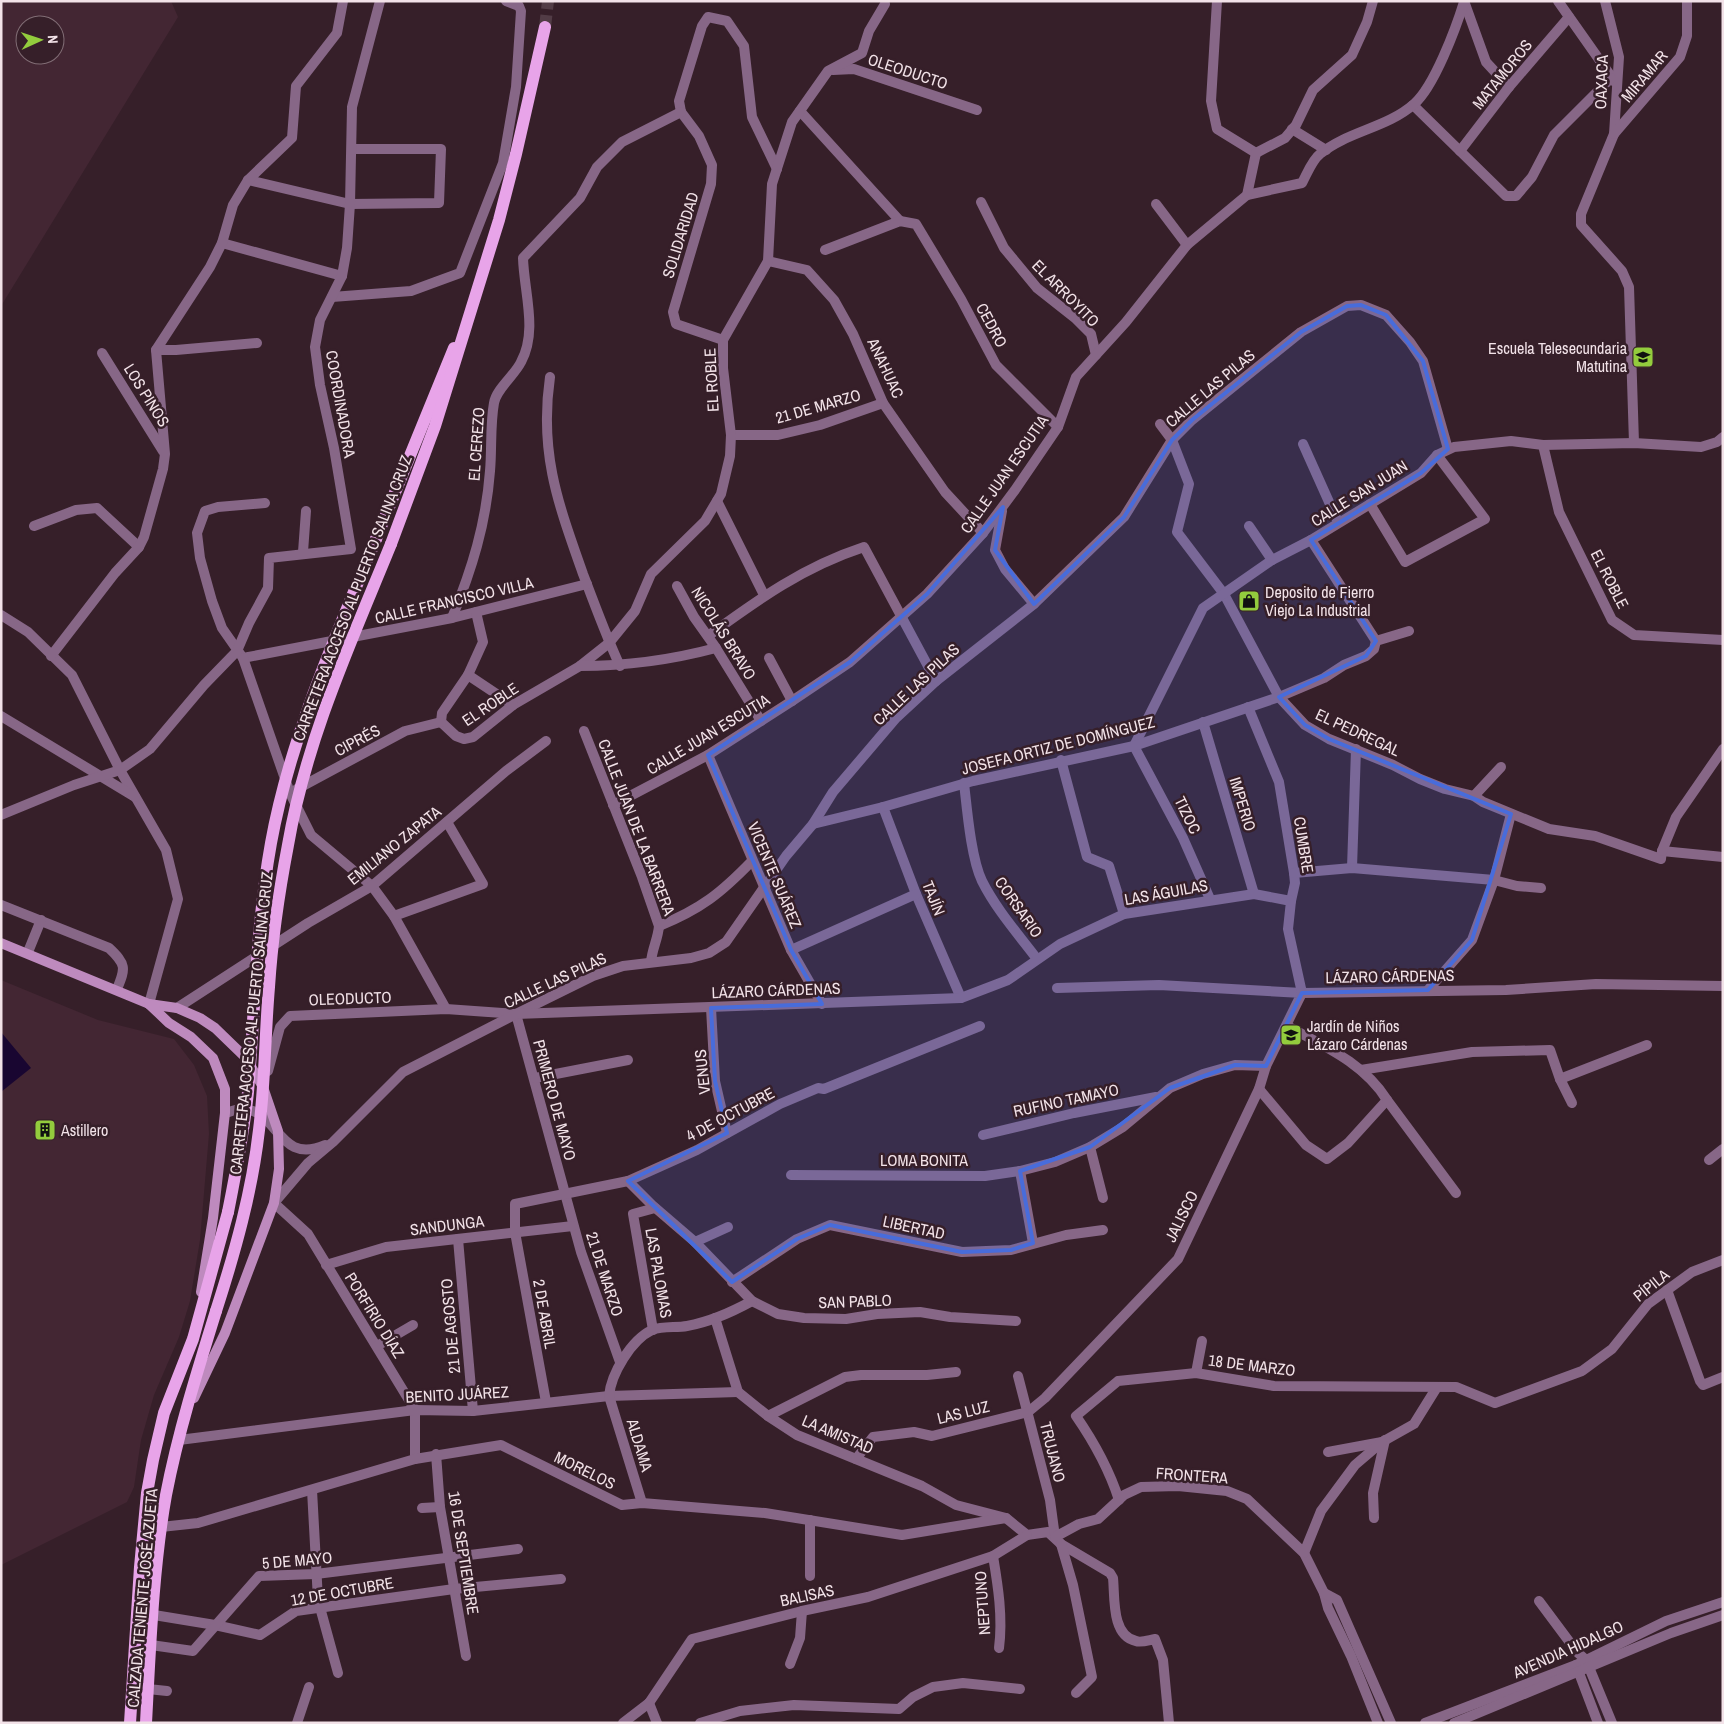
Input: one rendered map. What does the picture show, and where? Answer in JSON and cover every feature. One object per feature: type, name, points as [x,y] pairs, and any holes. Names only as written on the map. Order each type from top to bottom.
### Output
[{"type":"main road","name":"CARRETERA ACCESO AL PUERTO SALINA CRUZ","points":[[185,1414],[238,1242],[250,1190],[259,1129],[269,985],[288,841],[301,786],[329,696],[391,544],[435,426],[454,368],[464,326],[509,182],[544,27]]},
{"type":"main road","name":"CARRETERA ACCESO AL PUERTO SALINA CRUZ","points":[[193,1339],[228,1212],[241,1144],[248,1094],[258,935],[271,841],[283,792],[315,688],[446,363],[464,326]]},
{"type":"main road","name":"CALZADA TENIENTE JOSÉ AZUETA","points":[[1,943],[28,952],[150,1004],[177,1008],[200,1018],[215,1028],[246,1058],[261,1082],[278,1131],[279,1169],[274,1203],[225,1333],[185,1414],[178,1440],[161,1527],[146,1723]]},
{"type":"main road","points":[[150,1004],[169,1023],[191,1037],[213,1058],[222,1078],[226,1098],[214,1218],[193,1339]]},
{"type":"main road","name":"CALZADA TENIENTE JOSÉ AZUETA","points":[[130,1723],[147,1493],[164,1413],[193,1339]]},
{"type":"main road","points":[[147,1493],[166,1497]]},
{"type":"street","points":[[51,656],[115,573],[139,547],[150,519],[165,454],[156,350],[210,267],[222,243],[233,204],[248,180],[292,138],[296,86],[337,33],[343,1]]},
{"type":"street","name":"COORDINADORA","points":[[240,654],[249,623],[268,588],[269,558],[303,552],[351,549],[334,448],[320,385],[315,346],[320,320],[342,276],[347,248],[350,204],[352,107],[380,1]]},
{"type":"street","points":[[332,297],[411,291],[460,273],[503,163],[515,96],[521,11],[519,6],[506,1]]},
{"type":"street","points":[[1217,1],[1211,101],[1217,129],[1256,153]]},
{"type":"street","points":[[1256,153],[1285,138],[1292,130],[1313,90],[1352,55],[1367,22],[1373,1]]},
{"type":"street","points":[[1414,105],[1506,196],[1516,196],[1532,176],[1554,135],[1614,82],[1558,1]]},
{"type":"street","name":"OAXACA","points":[[1605,1],[1619,56],[1614,82],[1614,134]]},
{"type":"street","name":"MIRAMAR","points":[[1614,134],[1680,57],[1687,36],[1688,1]]},
{"type":"street","points":[[1464,2],[1486,62],[1509,87]]},
{"type":"street","name":"CALLE JUAN ESCUTIA","points":[[613,805],[708,754],[792,701],[850,662],[927,594],[983,533],[1003,507],[1058,426],[1076,377],[1126,322],[1187,244],[1247,195],[1302,183],[1319,154],[1397,116],[1414,105],[1440,64],[1455,31],[1464,2]]},
{"type":"street","points":[[828,71],[862,53],[869,31],[885,4]]},
{"type":"street","points":[[681,112],[679,101],[702,26],[708,17],[727,20],[744,46],[752,117],[777,169]]},
{"type":"street","name":"MATAMOROS","points":[[1460,151],[1509,87],[1569,17]]},
{"type":"street","name":"OLEODUCTO","points":[[828,71],[854,69],[977,110]]},
{"type":"street","name":"EL ROBLE","points":[[476,612],[483,642],[468,675],[442,713],[441,722],[456,736],[464,739],[473,737],[513,705],[580,666],[609,643],[635,611],[651,574],[705,521],[721,494],[730,456],[731,435],[725,394],[723,340],[768,260],[772,184],[792,122],[828,71]]},
{"type":"street","points":[[800,111],[900,221],[825,250]]},
{"type":"street","name":"SOLIDARIDAD","points":[[681,112],[699,136],[712,165],[711,184],[673,312],[676,324],[723,340]]},
{"type":"street","name":"EL CEREZO","points":[[452,618],[472,568],[482,527],[490,473],[494,401],[522,362],[530,334],[523,258],[580,198],[597,167],[622,142],[681,112]]},
{"type":"street","points":[[1292,130],[1326,150]]},
{"type":"street","points":[[1614,134],[1581,214],[1581,225],[1622,271],[1629,287],[1634,443]]},
{"type":"street","points":[[248,180],[350,204],[439,203],[441,149],[352,148]]},
{"type":"street","points":[[1247,195],[1256,153]]},
{"type":"street","name":"EL ARROYITO","points":[[981,202],[1004,248],[1037,288],[1076,318],[1091,334],[1096,355]]},
{"type":"street","points":[[1156,204],[1187,244]]},
{"type":"street","name":"CEDRO","points":[[900,221],[916,224],[962,299],[996,365],[1058,426]]},
{"type":"street","points":[[222,243],[342,276]]},
{"type":"street","name":"ANAHUAC","points":[[768,260],[808,270],[834,300],[853,334],[883,402],[945,492],[983,533]]},
{"type":"street","name":"CALLE LAS PILAS","points":[[274,1203],[308,1163],[333,1142],[403,1072],[593,976],[623,966],[691,958],[709,953],[726,942],[786,856],[814,824],[833,792],[896,718],[936,681],[1034,604],[1124,517],[1172,440],[1192,420],[1301,332],[1347,306],[1361,305],[1386,315],[1410,342],[1422,361],[1448,449]]},
{"type":"street","points":[[156,350],[257,343]]},
{"type":"street","name":"LOS PINOS","points":[[102,353],[165,454]]},
{"type":"street","points":[[550,376],[546,426],[552,479],[587,584],[609,643],[620,666]]},
{"type":"street","name":"21 DE MARZO","points":[[731,435],[778,435],[820,424],[883,402]]},
{"type":"street","name":"EL PEDREGAL","points":[[1160,424],[1172,440],[1189,484],[1177,532],[1224,594],[1279,697],[1305,725],[1329,740],[1356,749],[1420,779],[1474,796],[1511,814],[1550,829],[1595,836],[1661,859],[1662,851],[1723,857]]},
{"type":"street","name":"CALLE SAN JUAN","points":[[1134,746],[1203,608],[1272,560],[1311,540],[1421,473],[1438,455],[1448,449],[1511,441],[1543,445],[1634,443],[1701,447],[1717,442],[1723,437]]},
{"type":"street","points":[[1303,444],[1338,522]]},
{"type":"street","name":"EL ROBLE","points":[[1543,445],[1560,512],[1612,620],[1634,635],[1723,640]]},
{"type":"street","points":[[1370,504],[1405,562],[1485,518],[1438,455]]},
{"type":"street","points":[[717,501],[764,595]]},
{"type":"street","points":[[265,503],[218,506],[205,512],[197,533],[200,558],[212,602],[222,628],[240,654],[290,792],[311,835],[372,886],[394,916],[446,1009]]},
{"type":"street","points":[[1003,507],[995,550],[1005,568],[1034,604]]},
{"type":"street","points":[[34,526],[76,510],[97,508],[139,547]]},
{"type":"street","points":[[303,552],[306,511]]},
{"type":"street","points":[[1249,526],[1272,560]]},
{"type":"street","points":[[1311,540],[1376,641],[1409,631]]},
{"type":"street","points":[[708,636],[764,595],[815,565],[864,547],[936,681]]},
{"type":"street","name":"CALLE FRANCISCO VILLA","points":[[240,654],[452,618],[587,584]]},
{"type":"street","name":"NICOLÁS BRAVO","points":[[677,586],[694,617],[716,648],[761,721]]},
{"type":"street","points":[[1,614],[28,632],[72,675],[120,770],[166,850],[178,900],[150,1004]]},
{"type":"street","name":"JOSEFA ORTIZ DE DOMÍNGUEZ","points":[[814,824],[883,807],[964,783],[1061,760],[1134,746],[1279,697],[1324,678],[1344,665],[1366,656],[1374,649],[1376,641]]},
{"type":"street","points":[[580,666],[620,666],[683,657],[716,648]]},
{"type":"street","points":[[1,815],[99,776],[120,770],[150,749],[204,685],[240,654]]},
{"type":"street","points":[[769,658],[792,701]]},
{"type":"street","points":[[468,675],[513,705]]},
{"type":"street","name":"CUMBRE","points":[[1248,707],[1279,782],[1294,874],[1288,929],[1302,992]]},
{"type":"street","points":[[1,716],[136,798]]},
{"type":"street","name":"CIPRÉS","points":[[290,792],[405,731],[441,722]]},
{"type":"street","name":"IMPERIO","points":[[1203,722],[1254,894]]},
{"type":"street","name":"CALLE JUAN DE LA BARRERA","points":[[584,731],[642,877],[659,926],[658,934],[652,946],[651,962]]},
{"type":"street","name":"EMILIANO ZAPATA","points":[[177,1008],[308,923],[372,886],[546,741]]},
{"type":"street","name":"TIZOC","points":[[1134,746],[1183,838],[1210,899]]},
{"type":"street","points":[[1352,868],[1356,749]]},
{"type":"street","points":[[1662,851],[1676,817],[1723,749]]},
{"type":"street","name":"VICENTE SUÁREZ","points":[[708,754],[752,862],[791,950],[822,1004]]},
{"type":"street","points":[[1061,760],[1087,857],[1109,866],[1124,914]]},
{"type":"street","points":[[1474,796],[1502,767]]},
{"type":"street","name":"CORSARIO","points":[[964,783],[967,811],[981,879],[999,908],[1037,959]]},
{"type":"street","name":"TAJÍN","points":[[883,807],[916,894],[961,998]]},
{"type":"street","points":[[1428,990],[1472,940],[1494,880],[1511,814]]},
{"type":"street","points":[[394,916],[483,884],[447,822]]},
{"type":"street","points":[[659,926],[685,916],[711,900],[752,862]]},
{"type":"street","points":[[1294,874],[1352,868],[1494,880],[1517,886],[1540,888]]},
{"type":"street","points":[[791,950],[916,894]]},
{"type":"street","name":"LAS ÁGUILAS","points":[[1028,965],[1060,944],[1124,914],[1210,899],[1254,894],[1291,901]]},
{"type":"street","points":[[1,905],[109,948],[122,960],[124,973],[117,989]]},
{"type":"street","points":[[28,952],[41,920]]},
{"type":"street","name":"LÁZARO CÁRDENAS","points":[[516,1014],[961,998],[1008,980],[1028,965]]},
{"type":"street","name":"LÁZARO CÁRDENAS","points":[[1057,988],[1159,985],[1302,992],[1506,990],[1596,984],[1723,986]]},
{"type":"street","name":"JALISCO","points":[[1028,1412],[1068,1376],[1178,1259],[1259,1089],[1266,1066],[1302,992]]},
{"type":"street","name":"VENUS","points":[[711,1008],[715,1081],[727,1134]]},
{"type":"street","name":"OLEODUCTO","points":[[251,1111],[280,1027],[290,1016],[446,1009],[516,1014]]},
{"type":"street","name":"PRIMERO DE MAYO","points":[[516,1014],[535,1078],[564,1194]]},
{"type":"street","name":"4 DE OCTUBRE","points":[[516,1232],[515,1204],[628,1180],[697,1150],[780,1104],[818,1088],[824,1089],[980,1026]]},
{"type":"street","points":[[1287,1026],[1356,1064],[1379,1087],[1456,1193]]},
{"type":"street","points":[[1560,1079],[1647,1045]]},
{"type":"street","points":[[1361,1070],[1472,1052],[1550,1050],[1560,1079],[1572,1103]]},
{"type":"street","points":[[535,1078],[628,1060]]},
{"type":"street","points":[[1157,1097],[1170,1088],[1217,1070],[1235,1065],[1266,1066]]},
{"type":"street","points":[[1259,1089],[1306,1145],[1327,1159],[1348,1143],[1387,1100]]},
{"type":"street","name":"RUFINO TAMAYO","points":[[983,1135],[1074,1113],[1157,1097]]},
{"type":"street","name":"LOMA BONITA","points":[[791,1175],[985,1176],[1020,1171],[1055,1162],[1090,1147],[1123,1127],[1157,1097]]},
{"type":"street","points":[[225,1113],[240,1109],[251,1111]]},
{"type":"street","name":"CALLE LAS PILAS","points":[[251,1111],[278,1131],[290,1146],[306,1151],[333,1142]]},
{"type":"street","points":[[1090,1147],[1103,1198]]},
{"type":"street","points":[[1709,1160],[1723,1150]]},
{"type":"street","points":[[1020,1171],[1033,1244]]},
{"type":"street","name":"SAN PABLO","points":[[628,1180],[655,1208],[695,1242],[752,1301],[778,1314],[804,1318],[846,1319],[877,1314],[920,1312],[950,1317],[1016,1322]]},
{"type":"street","name":"21 DE MARZO","points":[[564,1194],[573,1226],[620,1362]]},
{"type":"street","name":"PORFIRIO DÍAZ","points":[[274,1203],[308,1234],[415,1410]]},
{"type":"street","name":"LAS PALOMAS","points":[[653,1330],[633,1214],[655,1208]]},
{"type":"street","name":"LIBERTAD","points":[[732,1282],[796,1239],[830,1225],[962,1252],[1010,1250],[1066,1235],[1103,1230]]},
{"type":"street","name":"SANDUNGA","points":[[326,1265],[386,1247],[573,1226]]},
{"type":"street","points":[[695,1242],[728,1227]]},
{"type":"street","name":"2 DE ABRIL","points":[[516,1232],[546,1402]]},
{"type":"street","name":"21 DE AGOSTO","points":[[458,1239],[473,1411]]},
{"type":"street","name":"PÍPILA","points":[[1437,1388],[1456,1387],[1465,1389],[1495,1404],[1582,1371],[1612,1350],[1648,1304],[1692,1272],[1723,1260]]},
{"type":"street","points":[[1667,1290],[1700,1381],[1703,1385],[1708,1385],[1723,1377]]},
{"type":"street","points":[[609,1396],[610,1383],[620,1362],[653,1330],[687,1326],[715,1318],[752,1301]]},
{"type":"street","points":[[715,1318],[738,1392]]},
{"type":"street","points":[[377,1346],[413,1325]]},
{"type":"street","points":[[1196,1373],[1202,1341]]},
{"type":"street","points":[[768,1416],[845,1377],[861,1375],[927,1375],[956,1372]]},
{"type":"street","name":"18 DE MARZO","points":[[1119,1500],[1111,1477],[1094,1443],[1076,1416],[1118,1381],[1196,1373],[1274,1386],[1437,1388]]},
{"type":"street","name":"TRUJANO","points":[[1018,1376],[1050,1500],[1058,1540],[1073,1585],[1088,1652],[1092,1678],[1076,1693]]},
{"type":"street","points":[[1304,1553],[1321,1510],[1355,1465],[1383,1441],[1414,1424],[1437,1388]]},
{"type":"street","name":"BENITO JUÁREZ","points":[[178,1440],[415,1410],[473,1411],[609,1396],[738,1392]]},
{"type":"street","name":"LA AMISTAD","points":[[738,1392],[768,1416],[797,1435],[922,1486],[956,1505],[1006,1518]]},
{"type":"street","name":"ALDAMA","points":[[609,1396],[642,1503]]},
{"type":"street","points":[[415,1410],[415,1459]]},
{"type":"street","name":"LAS LUZ","points":[[856,1459],[873,1437],[914,1432],[932,1436],[1028,1412]]},
{"type":"street","points":[[1328,1452],[1383,1441]]},
{"type":"street","points":[[1374,1518],[1372,1508],[1373,1493],[1383,1441]]},
{"type":"street","name":"MORELOS","points":[[161,1527],[198,1523],[415,1459],[436,1454],[500,1445],[622,1505],[642,1503],[765,1513],[902,1535],[1006,1518]]},
{"type":"street","name":"16 DE SEPTIEMBRE","points":[[436,1454],[440,1507],[466,1656]]},
{"type":"street","name":"FRONTERA","points":[[1058,1540],[1079,1524],[1098,1519],[1129,1491],[1141,1487],[1178,1486],[1232,1493],[1247,1499],[1304,1553],[1324,1593],[1328,1608],[1351,1656],[1378,1723]]},
{"type":"street","points":[[312,1490],[316,1574],[320,1607],[338,1673]]},
{"type":"street","points":[[422,1508],[440,1507]]},
{"type":"street","points":[[1006,1518],[1027,1535],[1048,1532],[1110,1573],[1113,1578],[1117,1620],[1120,1629],[1128,1638],[1137,1642],[1155,1639],[1163,1660],[1169,1723]]},
{"type":"street","points":[[810,1520],[810,1576]]},
{"type":"street","name":"BALISAS","points":[[623,1723],[649,1703],[692,1639],[802,1611],[868,1597],[993,1556],[1027,1535]]},
{"type":"street","name":"5 DE MAYO","points":[[151,1644],[193,1651],[259,1576],[316,1574],[518,1549]]},
{"type":"street","name":"NEPTUNO","points":[[993,1556],[999,1594],[1001,1634],[998,1648]]},
{"type":"street","name":"12 DE OCTUBRE","points":[[154,1615],[260,1635],[296,1611],[454,1590],[561,1579]]},
{"type":"street","name":"FRONTERA","points":[[1324,1593],[1337,1600],[1391,1723]]},
{"type":"street","points":[[1540,1601],[1577,1652],[1588,1663],[1612,1723]]},
{"type":"street","name":"AVENDIA HIDALGO","points":[[1454,1723],[1578,1669],[1666,1621],[1723,1602]]},
{"type":"street","points":[[790,1664],[800,1638],[802,1611]]},
{"type":"street","name":"AVENDIA HIDALGO","points":[[1588,1663],[1723,1615]]},
{"type":"street","points":[[1577,1652],[1578,1669],[1598,1723]]},
{"type":"street","name":"AVENDIA HIDALGO","points":[[1425,1723],[1578,1669]]},
{"type":"street","points":[[700,1723],[740,1711],[794,1704],[900,1708],[913,1697],[933,1687],[963,1683],[1020,1689]]},
{"type":"street","points":[[297,1723],[308,1687]]},
{"type":"street","points":[[148,1689],[167,1691]]},
{"type":"street","points":[[649,1703],[657,1723]]},
{"type":"highlighted area","points":[[1361,305],[1386,315],[1423,361],[1448,449],[1421,473],[1311,540],[1376,641],[1366,656],[1279,697],[1305,725],[1329,739],[1511,814],[1472,940],[1428,990],[1302,993],[1266,1066],[1235,1065],[1170,1088],[1090,1147],[1020,1171],[1033,1243],[1011,1250],[962,1252],[830,1225],[797,1239],[732,1282],[628,1181],[727,1133],[715,1081],[711,1008],[822,1004],[791,950],[708,755],[850,662],[927,594],[1003,507],[995,550],[1034,604],[1124,517],[1172,440],[1192,420],[1301,332],[1347,306]]},
{"type":"shaded area","points":[[1,1],[171,1],[178,17],[1,306]]},
{"type":"shaded area","points":[[1,980],[98,1020],[174,1039],[194,1065],[207,1096],[209,1134],[200,1240],[190,1301],[179,1337],[154,1395],[141,1440],[134,1487],[127,1502],[1,1565]]},
{"type":"shaded area","points":[[1,1032],[31,1068],[1,1092]]},
{"type":"tunnel","points":[[545,27],[548,1]]},
{"type":"place","name":"Escuela Telesecundaria Matutina","points":[[1643,357]]},
{"type":"place","name":"Deposito de Fierro Viejo La Industrial","points":[[1249,601]]},
{"type":"place","name":"Jardín de Niños Lázaro Cárdenas","points":[[1291,1035]]},
{"type":"place","name":"Astillero","points":[[45,1130]]}]
